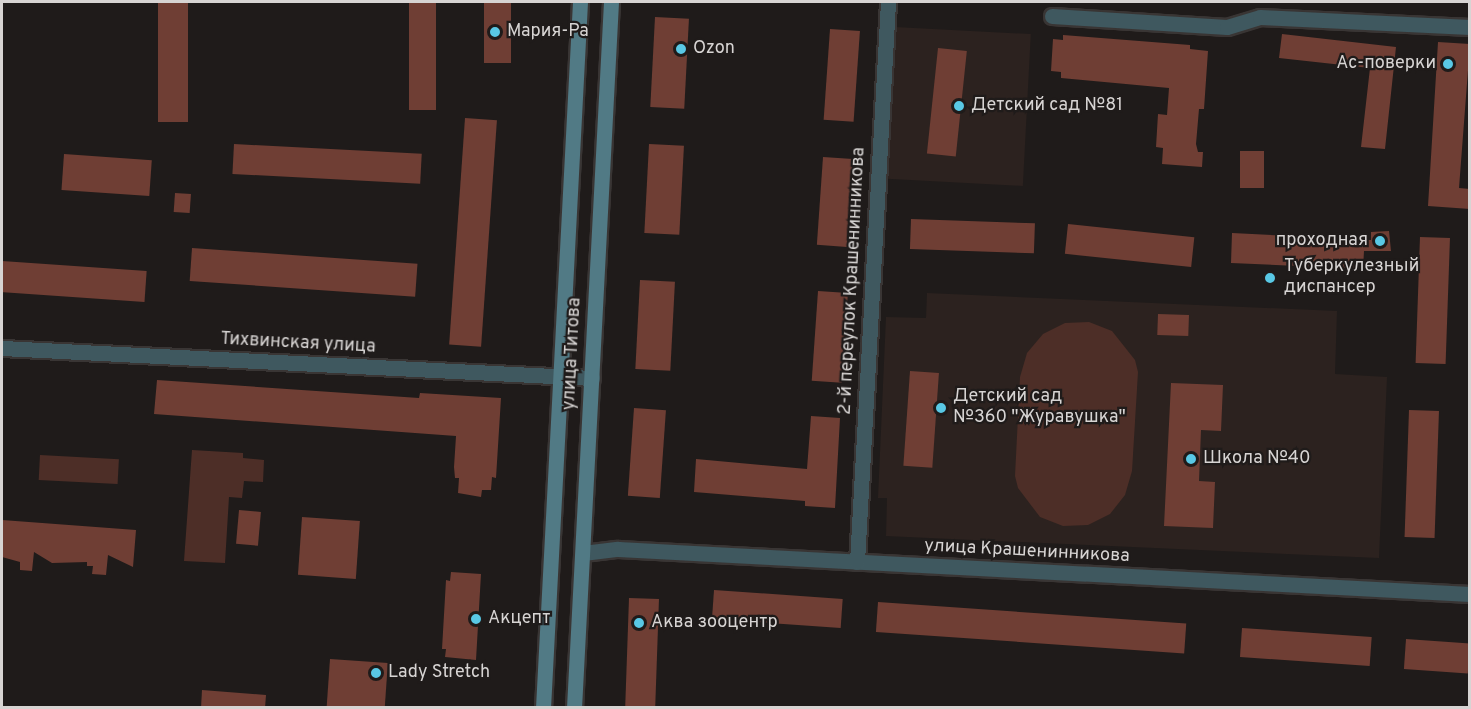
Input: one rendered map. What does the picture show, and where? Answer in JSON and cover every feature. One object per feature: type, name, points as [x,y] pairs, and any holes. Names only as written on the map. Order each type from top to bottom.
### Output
[{"type":"main road","name":"улица Титова","points":[[543,708],[580,2]]},
{"type":"main road","name":"улица Титова","points":[[574,708],[611,2]]},
{"type":"street","name":"2-й переулок Крашенинникова","points":[[857,562],[888,2]]},
{"type":"street","points":[[1052,16],[1227,27],[1260,17],[1470,27]]},
{"type":"street","name":"Тихвинская улица","points":[[2,348],[592,378]]},
{"type":"street","name":"улица Крашенинникова","points":[[583,553],[618,549],[1470,594]]},
{"type":"shaded area","name":"Детский сад №81","points":[[895,27],[1031,34],[1023,186],[887,179]]},
{"type":"shaded area","name":"Школа №40","points":[[927,293],[1337,311],[1335,374],[1387,377],[1379,558],[886,536],[887,498],[878,498],[886,317],[926,318]]},
{"type":"shaded area","points":[[1089,322],[1112,331],[1135,360],[1138,372],[1132,471],[1125,495],[1110,514],[1088,525],[1063,526],[1040,517],[1018,488],[1015,476],[1020,377],[1027,353],[1043,334],[1065,323]]},
{"type":"shaded area","points":[[192,450],[243,453],[243,458],[264,460],[263,482],[244,481],[242,498],[229,497],[225,563],[184,561]]},
{"type":"shaded area","points":[[40,455],[119,459],[118,484],[39,480]]},
{"type":"building","points":[[158,2],[188,2],[188,122],[158,122]]},
{"type":"building","points":[[409,2],[436,2],[436,110],[409,110]]},
{"type":"building","name":"Мария-Ра","points":[[484,2],[511,2],[511,63],[484,63]]},
{"type":"building","points":[[655,17],[689,19],[684,109],[650,107]]},
{"type":"building","points":[[830,29],[860,31],[854,122],[824,120]]},
{"type":"building","points":[[1282,34],[1396,47],[1385,149],[1361,147],[1370,68],[1279,58]]},
{"type":"building","points":[[1063,35],[1190,45],[1190,49],[1208,51],[1204,109],[1199,109],[1196,144],[1198,152],[1203,152],[1202,167],[1162,164],[1163,148],[1156,147],[1158,114],[1167,115],[1169,88],[1061,78],[1061,72],[1051,71],[1053,39],[1063,40]]},
{"type":"building","points":[[1438,42],[1470,44],[1459,188],[1470,189],[1470,209],[1428,206]]},
{"type":"building","points":[[938,48],[967,51],[956,156],[927,153]]},
{"type":"building","points":[[465,118],[497,120],[481,347],[449,344]]},
{"type":"building","points":[[234,144],[422,154],[420,184],[232,174]]},
{"type":"building","points":[[649,144],[684,146],[679,235],[644,233]]},
{"type":"building","points":[[1240,151],[1264,151],[1264,188],[1240,188]]},
{"type":"building","points":[[64,154],[152,160],[149,196],[61,190]]},
{"type":"building","points":[[823,157],[853,159],[847,247],[817,245]]},
{"type":"building","points":[[175,193],[191,194],[190,213],[174,212]]},
{"type":"building","points":[[911,219],[1035,223],[1034,253],[910,249]]},
{"type":"building","points":[[1068,224],[1194,237],[1191,267],[1065,254]]},
{"type":"building","points":[[1389,231],[1391,251],[1364,251],[1363,269],[1231,263],[1232,233],[1371,240],[1371,232]]},
{"type":"building","points":[[1420,237],[1450,238],[1446,364],[1416,363]]},
{"type":"building","points":[[192,248],[417,264],[415,297],[190,281]]},
{"type":"building","points":[[2,261],[147,271],[144,302],[2,292]]},
{"type":"building","points":[[640,280],[675,282],[670,371],[635,369]]},
{"type":"building","points":[[818,291],[848,293],[842,383],[812,381]]},
{"type":"building","points":[[1158,314],[1189,315],[1188,336],[1157,335]]},
{"type":"building","points":[[910,371],[939,373],[932,468],[903,466]]},
{"type":"building","points":[[157,380],[419,398],[420,393],[501,398],[496,478],[492,477],[491,490],[482,490],[481,497],[458,493],[459,478],[455,478],[454,467],[456,436],[154,414]]},
{"type":"building","points":[[1171,383],[1223,385],[1221,431],[1201,430],[1199,481],[1215,482],[1213,528],[1164,526]]},
{"type":"building","points":[[634,408],[666,410],[660,498],[628,496]]},
{"type":"building","points":[[1409,410],[1439,411],[1435,538],[1405,537]]},
{"type":"building","points":[[811,416],[840,418],[835,508],[805,506],[805,501],[694,492],[696,459],[807,469]]},
{"type":"building","points":[[239,510],[261,512],[258,546],[236,544]]},
{"type":"building","points":[[302,517],[360,521],[356,579],[298,575]]},
{"type":"building","points":[[2,520],[136,530],[133,567],[108,555],[106,575],[92,574],[93,566],[87,566],[87,562],[52,563],[34,552],[32,571],[20,570],[20,562],[2,557]]},
{"type":"building","points":[[451,572],[481,574],[476,660],[445,657],[446,649],[442,649],[446,580],[450,581]]},
{"type":"building","points":[[714,590],[843,599],[841,628],[712,619]]},
{"type":"building","points":[[629,598],[659,599],[655,708],[625,708]]},
{"type":"building","points":[[878,602],[1186,624],[1184,653],[876,632]]},
{"type":"building","points":[[1242,628],[1372,637],[1370,666],[1240,657]]},
{"type":"building","points":[[1406,639],[1470,643],[1468,673],[1404,669]]},
{"type":"building","points":[[330,659],[388,663],[385,708],[327,708]]},
{"type":"building","points":[[202,690],[266,695],[265,708],[201,708]]},
{"type":"place","name":"Мария-Ра","points":[[495,32]]},
{"type":"place","name":"Ozon","points":[[681,49]]},
{"type":"place","name":"Ас-поверки","points":[[1448,64]]},
{"type":"place","name":"Детский сад №81","points":[[959,106]]},
{"type":"place","name":"проходная","points":[[1380,241]]},
{"type":"place","name":"Туберкулезный диспансер","points":[[1270,278]]},
{"type":"place","name":"Детский сад №360 \"Журавушка\"","points":[[941,408]]},
{"type":"place","name":"Школа №40","points":[[1191,459]]},
{"type":"place","name":"Акцепт","points":[[476,619]]},
{"type":"place","name":"Аква зооцентр","points":[[639,623]]},
{"type":"place","name":"Lady Stretch","points":[[376,673]]}]
